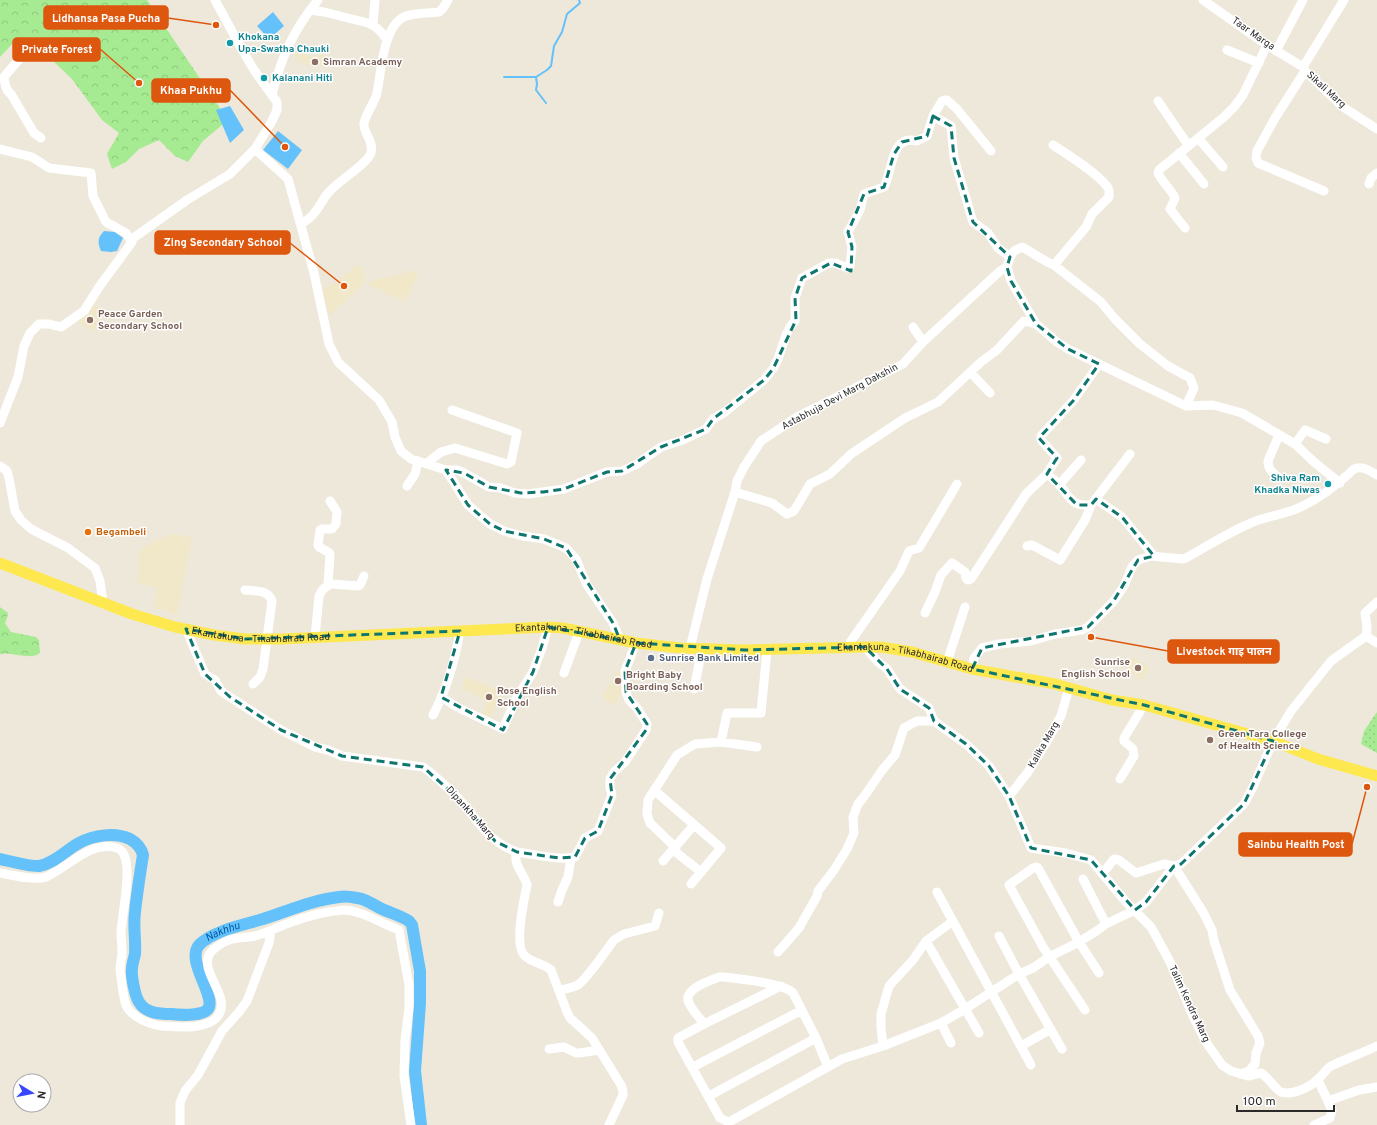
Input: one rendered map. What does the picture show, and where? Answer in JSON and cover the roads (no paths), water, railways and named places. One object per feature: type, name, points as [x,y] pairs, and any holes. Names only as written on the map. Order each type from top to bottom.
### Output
[{"type":"main road","name":"Ekantakuna - Tikabhairab Road","points":[[0,563],[132,614],[186,629],[214,635],[245,639],[548,627],[563,628],[636,643],[696,648],[766,650],[849,646],[881,647],[912,652],[972,669],[1055,684],[1112,700],[1144,705],[1273,740],[1318,759],[1377,776]]},
{"type":"street","points":[[0,423],[18,377],[24,346],[30,333],[39,324],[49,324],[61,327],[84,311],[99,287],[132,242],[132,239],[187,200],[230,174],[255,149],[271,123],[277,110],[277,102],[240,46],[215,0]]},
{"type":"street","points":[[272,95],[278,70],[290,41],[318,0]]},
{"type":"street","points":[[374,25],[375,0]]},
{"type":"street","points":[[302,224],[315,213],[330,190],[363,163],[371,152],[369,136],[365,131],[364,124],[376,94],[386,40],[397,21],[406,16],[439,12],[448,0]]},
{"type":"street","name":"Taar Marga","points":[[1203,0],[1304,69]]},
{"type":"street","points":[[1276,50],[1303,0]]},
{"type":"street","name":"Sikali Marg","points":[[1344,0],[1304,69],[1343,107],[1377,129]]},
{"type":"street","points":[[310,10],[324,12],[374,25],[382,33],[386,40]]},
{"type":"street","points":[[1185,228],[1170,209],[1175,198],[1158,173],[1159,170],[1224,117],[1234,107],[1243,94],[1267,45]]},
{"type":"street","points":[[41,138],[34,133],[8,92],[5,86],[4,77],[21,57],[23,46],[55,52]]},
{"type":"street","points":[[1226,50],[1259,63]]},
{"type":"street","points":[[1304,69],[1257,151],[1256,158],[1258,163],[1324,191]]},
{"type":"street","points":[[255,149],[288,179],[302,224],[329,344],[333,354],[338,362],[379,400],[392,422],[395,437],[401,451],[411,459],[446,470],[457,470],[464,472],[489,487],[500,488],[515,493],[528,494],[564,489],[607,472],[622,471],[637,464],[661,447],[683,440],[706,429],[713,419],[725,412],[764,380],[773,369],[788,331],[795,321],[795,298],[802,278],[829,263],[835,263],[848,268],[850,266],[852,247],[848,232],[860,210],[864,194],[884,187],[887,183],[894,154],[902,142],[909,139],[917,141],[927,136],[933,116],[942,101],[947,100],[957,108],[991,151]]},
{"type":"street","points":[[1158,101],[1188,146]]},
{"type":"street","points":[[933,116],[951,126],[954,158],[974,222],[988,233],[998,248],[1010,257]]},
{"type":"street","points":[[1198,138],[1223,167]]},
{"type":"street","points":[[1053,145],[1084,167],[1102,182],[1109,191],[1109,197],[1092,214],[1086,227],[1054,265]]},
{"type":"street","points":[[0,149],[32,157],[49,168],[91,173],[93,196],[106,222],[126,233],[132,242]]},
{"type":"street","points":[[1179,153],[1204,184]]},
{"type":"street","points":[[1370,184],[1371,178],[1377,173]]},
{"type":"street","points":[[1186,406],[1194,388],[1190,378],[1168,366],[1140,344],[1115,319],[1101,302],[1054,265],[1049,264],[1036,254],[1022,247],[1014,251],[1010,257],[1008,267],[1011,281],[1036,324],[1057,342],[1068,349],[1186,406],[1213,405],[1242,413],[1295,444],[1314,462],[1340,482]]},
{"type":"street","name":"Astabhuja Devi Marg Dakshin","points":[[694,689],[696,648],[707,579],[735,492],[737,481],[748,460],[761,442],[797,417],[903,364],[924,342],[1000,271],[1008,267]]},
{"type":"street","points":[[735,492],[772,503],[787,514],[794,512],[810,484],[830,474],[851,454],[905,418],[938,402],[971,373],[981,362],[997,350],[1024,321],[1036,324]]},
{"type":"street","points":[[913,327],[924,342]]},
{"type":"street","points":[[925,613],[935,592],[940,575],[952,564],[965,572],[968,580],[971,579],[1026,494],[1047,474],[1057,458],[1041,440],[1041,436],[1073,401],[1099,364]]},
{"type":"street","points":[[971,373],[990,393]]},
{"type":"street","points":[[407,486],[422,462],[441,452],[455,448],[510,464],[517,433],[452,410]]},
{"type":"street","points":[[1295,444],[1305,430],[1326,439]]},
{"type":"street","points":[[1278,477],[1268,466],[1268,461],[1279,435]]},
{"type":"street","points":[[1027,546],[1032,545],[1060,560],[1085,520],[1093,502],[1130,454]]},
{"type":"street","points":[[1059,485],[1081,460]]},
{"type":"street","points":[[0,466],[7,471],[15,510],[21,520],[31,529],[68,548],[95,568],[100,581],[103,604]]},
{"type":"street","points":[[972,669],[974,658],[982,648],[999,644],[1031,641],[1055,634],[1082,630],[1088,627],[1113,602],[1124,586],[1132,567],[1138,560],[1145,557],[1154,556],[1186,558],[1236,529],[1259,520],[1296,509],[1332,489],[1358,467],[1364,468],[1377,475]]},
{"type":"street","points":[[446,470],[468,505],[490,524],[504,531],[523,536],[544,538],[566,548],[576,559],[587,585],[613,622],[620,640]]},
{"type":"street","points":[[1047,474],[1077,505],[1083,506],[1093,502],[1122,517],[1154,556]]},
{"type":"street","points":[[849,646],[900,571],[909,551],[919,548],[957,484]]},
{"type":"street","points":[[315,637],[319,596],[321,591],[328,584],[330,554],[318,545],[320,530],[332,528],[336,524],[337,512],[330,501]]},
{"type":"street","points":[[328,584],[358,586],[360,585],[364,576]]},
{"type":"street","points":[[245,590],[267,593],[272,601],[263,669],[260,677],[253,684]]},
{"type":"street","points":[[1103,873],[1114,859],[1118,860],[1136,873],[1164,864],[1174,866],[1181,864],[1244,804],[1273,740],[1291,711],[1331,661],[1366,636],[1367,627],[1365,612],[1377,602]]},
{"type":"street","points":[[947,662],[965,607]]},
{"type":"street","points":[[441,697],[459,708],[503,729],[516,699],[533,672],[548,627]]},
{"type":"street","name":"Dipankha Marg","points":[[186,629],[205,674],[214,680],[221,691],[281,730],[315,747],[328,750],[342,756],[423,767],[434,775],[459,799],[474,819],[495,841],[505,848],[517,852],[559,858],[571,858]]},
{"type":"street","points":[[433,715],[456,655],[460,631]]},
{"type":"street","points":[[564,673],[579,632]]},
{"type":"street","points":[[1366,636],[1377,643]]},
{"type":"street","points":[[558,902],[568,877],[571,858],[575,857],[585,838],[598,831],[612,795],[610,778],[625,762],[646,730],[647,724],[637,708],[629,700],[626,692],[625,671],[636,643]]},
{"type":"street","points":[[865,647],[877,661],[887,669],[900,689],[929,708],[934,721],[966,744],[990,766],[1009,796]]},
{"type":"street","points":[[721,742],[727,713],[761,713],[766,650]]},
{"type":"street","name":"Kalika Marg","points":[[1009,796],[1028,772],[1046,743],[1061,716],[1069,688]]},
{"type":"street","points":[[1120,779],[1134,756],[1133,749],[1124,741],[1124,738],[1144,705]]},
{"type":"street","points":[[778,952],[799,928],[817,896],[818,891],[834,870],[847,849],[854,833],[853,817],[858,804],[895,755],[904,728],[917,721],[934,721]]},
{"type":"street","points":[[701,872],[674,849],[650,823],[647,814],[648,800],[677,755],[695,744],[721,742],[757,747]]},
{"type":"street","points":[[654,790],[721,848],[692,884]]},
{"type":"street","name":"Talim Kendra Marg","points":[[1009,796],[1031,848],[1066,853],[1091,860],[1126,902],[1151,927],[1170,962],[1193,1016],[1213,1054],[1222,1065],[1240,1074],[1248,1076],[1261,1073],[1269,1079],[1278,1090],[1285,1093],[1299,1090],[1318,1080],[1322,1074],[1331,1067],[1377,1046]]},
{"type":"street","points":[[663,861],[694,825]]},
{"type":"street","points":[[0,873],[27,877],[44,877],[67,865],[90,850],[107,847],[118,848],[121,850],[126,857],[128,869],[121,933],[122,953],[120,970],[123,988],[127,1006],[134,1015],[152,1024],[194,1026],[206,1025],[216,1019],[221,1012],[221,1001],[208,968],[208,961],[209,955],[213,950],[228,940],[256,936],[306,918],[344,910],[355,911],[399,930],[409,985],[409,1008],[405,1040],[404,1070],[411,1125]]},
{"type":"street","points":[[517,852],[515,858],[517,866],[526,880],[527,885],[520,921],[522,954],[529,960],[547,966],[551,970],[570,1018],[592,1038],[621,1085],[623,1091],[609,1125]]},
{"type":"street","points":[[781,986],[678,1038],[678,1042],[720,1118],[729,1122],[842,1059],[882,1046],[941,1022],[965,1009],[1019,974],[1033,968],[1049,957],[1079,942],[1106,924],[1135,910],[1146,902],[1174,866]]},
{"type":"street","points":[[1174,866],[1203,912],[1212,930],[1214,941],[1230,990],[1258,1036],[1260,1043],[1256,1053],[1255,1064],[1249,1071],[1240,1074]]},
{"type":"street","points":[[1085,1010],[1049,957],[1010,885],[1033,868],[1038,868],[1079,942],[1099,973]]},
{"type":"street","points":[[1083,879],[1106,924]]},
{"type":"street","points":[[938,892],[1031,1064]]},
{"type":"street","points":[[559,990],[578,985],[614,940],[620,936],[655,926],[659,913]]},
{"type":"street","points":[[882,1046],[880,1028],[881,1014],[889,986],[913,960],[926,941],[953,921]]},
{"type":"street","points":[[180,1125],[180,1103],[185,1092],[204,1066],[222,1031],[239,1012],[246,1001],[269,943],[271,930]]},
{"type":"street","points":[[1000,936],[1019,974],[1062,1049]]},
{"type":"street","points":[[926,941],[979,1033]]},
{"type":"street","points":[[704,1024],[688,1002],[687,998],[692,990],[719,977],[781,986],[793,993],[816,1038],[828,1067]]},
{"type":"street","points":[[693,1067],[802,1010]]},
{"type":"street","points":[[941,1022],[951,1043]]},
{"type":"street","points":[[1021,1046],[1051,1029]]},
{"type":"street","points":[[708,1096],[816,1038]]},
{"type":"street","points":[[549,1049],[564,1047],[579,1053],[599,1050]]},
{"type":"street","points":[[1314,1125],[1330,1118],[1332,1110],[1318,1080]]},
{"type":"street","points":[[1328,1101],[1359,1090],[1377,1087]]},
{"type":"water","points":[[273,12],[284,26],[269,39],[257,26]]},
{"type":"water","points":[[230,106],[244,130],[230,143],[216,110]]},
{"type":"water","points":[[278,131],[302,150],[288,169],[263,150]]},
{"type":"water","points":[[104,231],[115,232],[123,238],[117,251],[101,251],[99,240],[100,235]]},
{"type":"waterway","points":[[504,77],[536,77],[551,66],[554,46],[562,32],[567,14],[580,3],[579,0]]},
{"type":"waterway","points":[[536,77],[536,90],[546,103]]},
{"type":"waterway","name":"Nakhhu","points":[[0,859],[26,865],[39,866],[50,862],[85,840],[104,835],[124,837],[137,844],[143,855],[134,917],[135,954],[132,965],[132,976],[139,1002],[145,1009],[158,1013],[190,1015],[207,1010],[210,1005],[209,998],[196,961],[196,952],[201,943],[223,931],[310,903],[329,898],[343,897],[353,897],[364,900],[409,921],[412,925],[420,971],[420,1003],[415,1071],[421,1125]]},
{"type":"place","name":"Lidhansa Pasa Pucha","points":[[216,25]]},
{"type":"place","name":"Khokana Upa-Swatha Chauki","points":[[230,43]]},
{"type":"place","name":"Simran Academy","points":[[315,62]]},
{"type":"place","name":"Kalanani Hiti","points":[[264,78]]},
{"type":"place","name":"Private Forest","points":[[139,83]]},
{"type":"place","name":"Khaa Pukhu","points":[[285,147]]},
{"type":"place","name":"Zing Secondary School","points":[[344,286]]},
{"type":"place","name":"Peace Garden Secondary School","points":[[90,320]]},
{"type":"place","name":"Shiva Ram Khadka Niwas","points":[[1328,484]]},
{"type":"place","name":"Begambeli","points":[[88,532]]},
{"type":"place","name":"Livestock गाइ पालन","points":[[1091,637]]},
{"type":"place","name":"Sunrise Bank Limited","points":[[651,658]]},
{"type":"place","name":"Sunrise English School","points":[[1138,668]]},
{"type":"place","name":"Bright Baby Boarding School","points":[[618,681]]},
{"type":"place","name":"Rose English School","points":[[489,697]]},
{"type":"place","name":"Green Tara College of Health Science","points":[[1210,740]]},
{"type":"place","name":"Sainbu Health Post","points":[[1367,787]]}]
